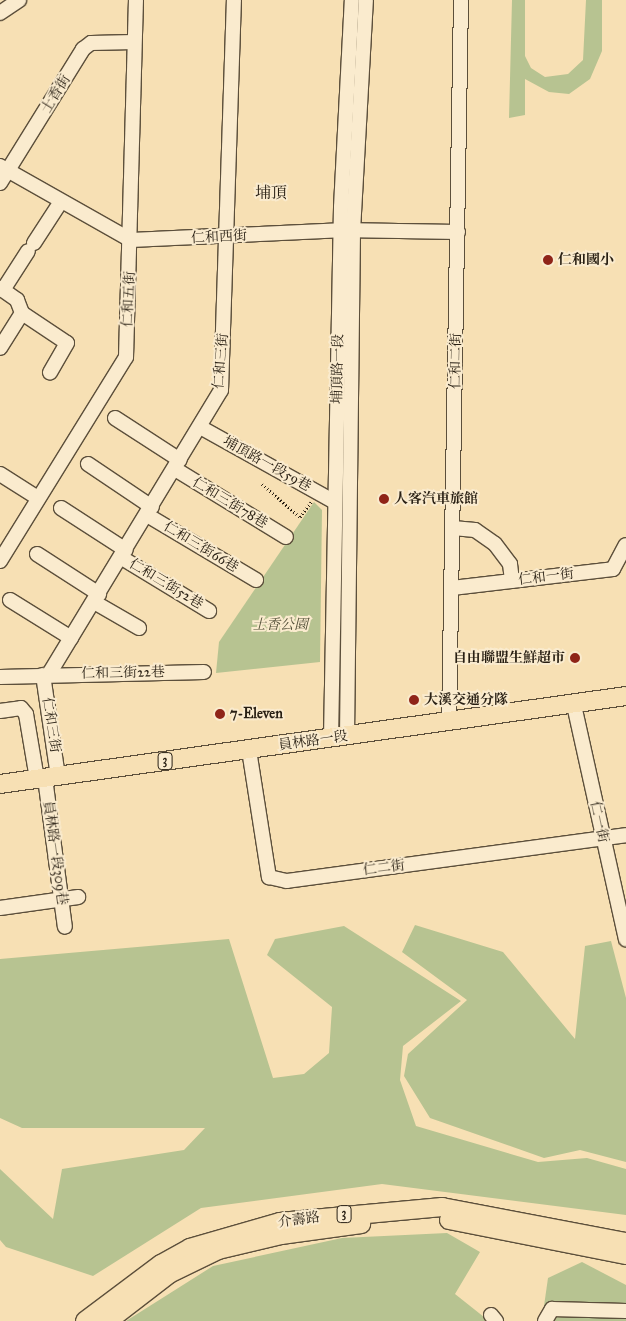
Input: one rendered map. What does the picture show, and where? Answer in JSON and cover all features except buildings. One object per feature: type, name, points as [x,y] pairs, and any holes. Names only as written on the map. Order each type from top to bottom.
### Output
[{"type":"main road","name":"員林路一段","points":[[0,784],[574,705],[626,696]]},
{"type":"main road","name":"介壽路","points":[[85,1321],[161,1264],[190,1248],[280,1222],[442,1207],[626,1242]]},
{"type":"main road","name":"介壽路","points":[[108,1321],[169,1274],[218,1250],[281,1235],[393,1220],[436,1218],[626,1255]]},
{"type":"street","points":[[0,12],[19,0]]},
{"type":"street","name":"仁和五街","points":[[0,561],[126,357],[131,240],[136,0]]},
{"type":"street","name":"仁和三街","points":[[47,778],[46,674],[97,598],[221,390],[228,236],[234,0]]},
{"type":"street","name":"埔頂路一段","points":[[339,737],[352,0]]},
{"type":"street","name":"埔頂路一段","points":[[339,737],[335,502],[347,231],[366,0]]},
{"type":"street","name":"仁和二街","points":[[450,722],[461,0]]},
{"type":"street","name":"士香街","points":[[0,183],[4,169],[83,49],[91,43],[134,42]]},
{"type":"street","name":"仁和西街","points":[[4,169],[60,203],[131,240],[347,231],[458,232]]},
{"type":"street","points":[[50,373],[67,344],[22,313],[17,300],[1,289],[60,203]]},
{"type":"street","points":[[0,348],[22,313]]},
{"type":"street","name":"仁和三街78巷","points":[[115,418],[177,464],[286,537]]},
{"type":"street","name":"埔頂路一段59巷","points":[[200,427],[335,502]]},
{"type":"street","name":"仁和三街66巷","points":[[88,464],[150,511],[256,580]]},
{"type":"street","points":[[0,474],[38,498]]},
{"type":"street","name":"仁和三街52巷","points":[[61,508],[124,554],[210,611]]},
{"type":"street","points":[[453,528],[475,530],[495,544],[510,564],[512,581]]},
{"type":"street","name":"仁和一街","points":[[452,588],[613,569],[626,546]]},
{"type":"street","points":[[37,554],[139,628]]},
{"type":"street","points":[[10,600],[71,638]]},
{"type":"street","name":"仁和三街22巷","points":[[0,677],[46,674],[204,672]]},
{"type":"street","name":"仁一街","points":[[574,705],[625,933]]},
{"type":"street","points":[[0,711],[21,708],[26,714],[47,778]]},
{"type":"street","name":"仁二街","points":[[249,750],[269,877],[287,881],[603,840],[626,835]]},
{"type":"street","name":"員林路一段309巷","points":[[47,778],[66,927]]},
{"type":"street","points":[[0,908],[78,897]]},
{"type":"street","points":[[545,1321],[552,1309],[626,1311]]},
{"type":"path","points":[[262,484],[300,517],[317,492]]},
{"type":"green space","points":[[512,0],[525,0],[525,56],[531,68],[545,77],[568,74],[583,60],[586,0],[602,0],[602,51],[590,79],[569,94],[549,92],[525,79],[525,115],[509,118]]},
{"type":"green space","name":"士香公園","points":[[314,502],[322,510],[320,662],[216,673],[219,642]]},
{"type":"green space","points":[[415,925],[503,952],[575,1039],[585,946],[611,941],[626,998],[626,1162],[580,1150],[544,1158],[430,1118],[404,1076],[408,1054],[467,1000],[402,952]]},
{"type":"green space","points":[[344,926],[461,1001],[403,1046],[400,1080],[416,1126],[538,1162],[587,1158],[626,1169],[626,1215],[382,1184],[201,1208],[93,1276],[6,1247],[0,1240],[0,1169],[53,1219],[62,1169],[184,1150],[205,1128],[22,1128],[0,1118],[0,959],[229,939],[273,1078],[304,1074],[329,1053],[332,1007],[267,955],[275,939]]},
{"type":"green space","points":[[447,1233],[480,1252],[455,1294],[489,1321],[126,1321],[213,1266],[342,1238]]},
{"type":"green space","points":[[582,1262],[626,1285],[626,1321],[549,1321],[544,1306],[548,1278]]},
{"type":"place","name":"仁和國小","points":[[548,260]]},
{"type":"place","name":"人客汽車旅館","points":[[384,499]]},
{"type":"place","name":"自由聯盟生鮮超市","points":[[575,658]]},
{"type":"place","name":"大溪交通分隊","points":[[414,700]]},
{"type":"place","name":"7-Eleven","points":[[220,714]]},
{"type":"district","name":"埔頂","points":[[271,193]]}]
